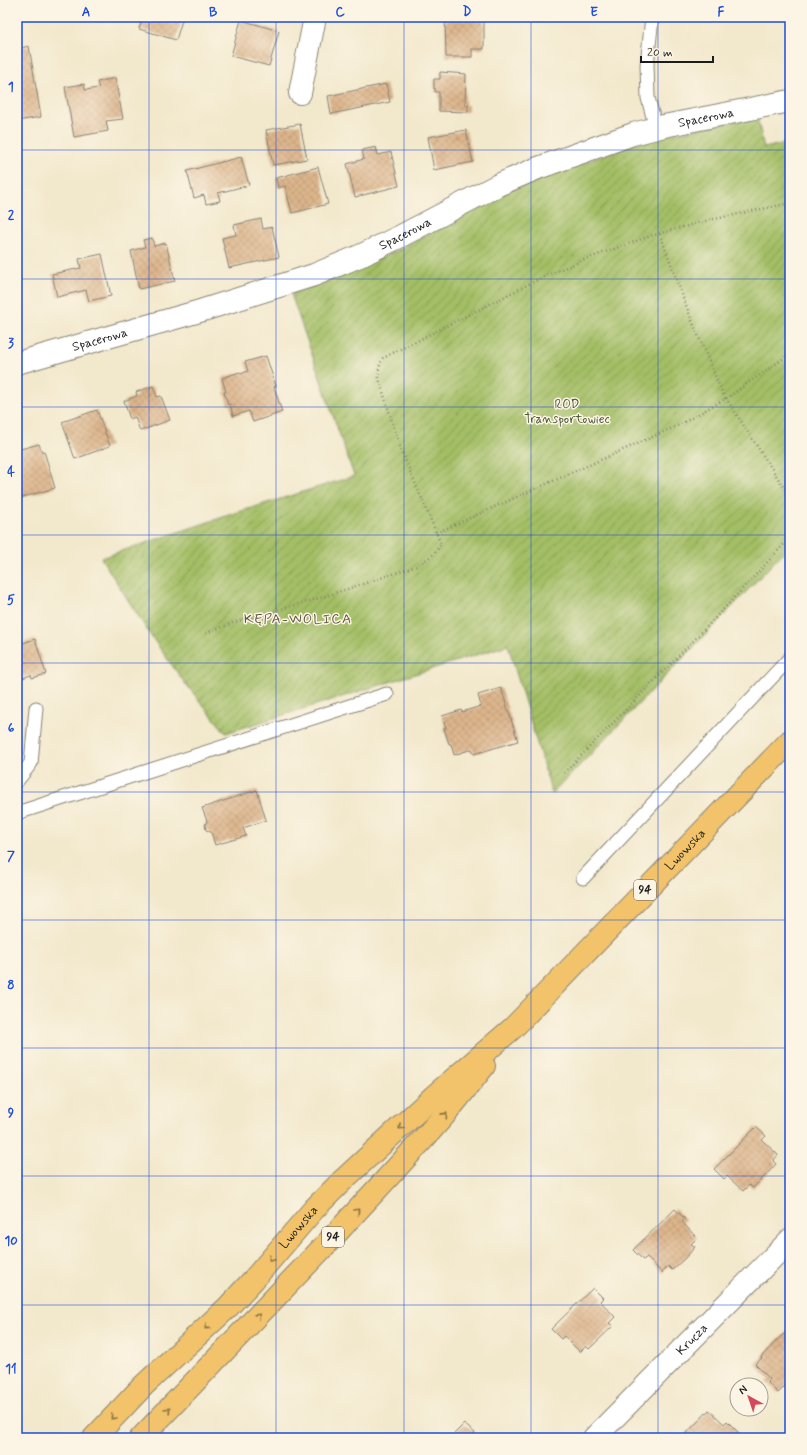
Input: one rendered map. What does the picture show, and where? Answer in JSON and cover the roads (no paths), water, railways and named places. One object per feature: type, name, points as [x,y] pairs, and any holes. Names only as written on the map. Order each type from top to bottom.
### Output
[{"type":"main road","name":"Lwowska","points":[[94,1438],[142,1386],[254,1280],[314,1209],[343,1180],[434,1096],[514,1027],[790,740]]},
{"type":"main road","name":"Lwowska","points":[[141,1438],[331,1239],[426,1136],[448,1111],[514,1027]]},
{"type":"street","points":[[300,94],[311,18]]},
{"type":"street","name":"Spacerowa","points":[[17,363],[200,311],[314,275],[393,240],[498,185],[538,168],[633,134],[790,101]]},
{"type":"street","name":"Krucza","points":[[594,1438],[790,1240]]},
{"type":"lane","points":[[652,17],[647,65],[648,98],[656,128]]},
{"type":"lane","points":[[583,878],[790,658]]},
{"type":"lane","points":[[17,813],[387,694]]},
{"type":"lane","points":[[17,781],[31,763],[36,708]]},
{"type":"district","name":"KĘPA-WOLICA","points":[[298,619]]},
{"type":"park label","name":"ROD Transportowiec","points":[[567,412]]}]
